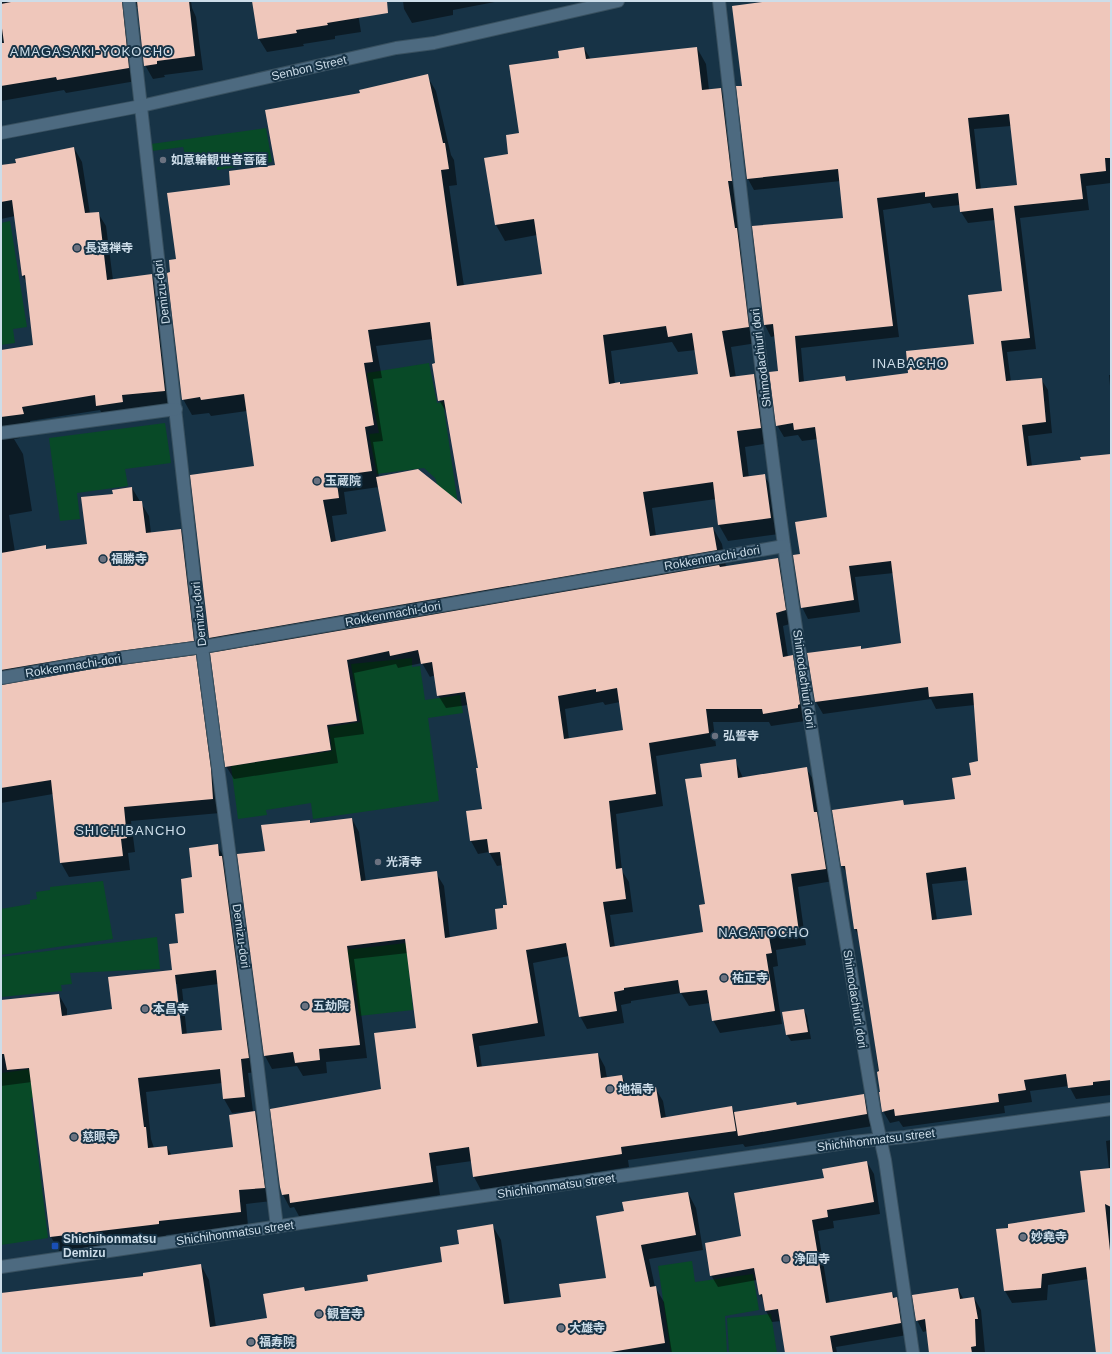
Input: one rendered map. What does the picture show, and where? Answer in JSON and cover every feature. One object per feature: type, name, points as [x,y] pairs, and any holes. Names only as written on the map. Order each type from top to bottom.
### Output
[{"type":"street","name":"Demizu-dori","points":[[129,1],[202,648],[256,1053],[277,1227]]},
{"type":"street","name":"Senbon Street","points":[[1,133],[141,106],[396,48],[434,43],[618,1]]},
{"type":"street","name":"Shimodachiuri dori","points":[[718,1],[784,546],[818,773],[875,1115],[881,1140],[913,1353]]},
{"type":"street","points":[[1,433],[176,409]]},
{"type":"street","name":"Rokkenmachi-dori","points":[[1,678],[91,662],[202,648],[784,546]]},
{"type":"street","name":"Shichihonmatsu street","points":[[1,1267],[844,1143],[881,1140],[1111,1109]]},
{"type":"green space","points":[[266,128],[272,162],[217,170],[217,162],[186,158],[183,147],[152,151],[151,144]]},
{"type":"green space","points":[[10,221],[27,327],[13,329],[15,343],[1,345],[1,223]]},
{"type":"green space","points":[[429,363],[437,403],[443,402],[462,532],[454,532],[435,478],[424,468],[377,474],[369,434],[379,433],[367,373]]},
{"type":"green space","points":[[165,423],[171,463],[125,469],[128,486],[77,493],[80,519],[60,521],[49,438]]},
{"type":"green space","points":[[412,658],[412,667],[420,666],[425,700],[460,695],[463,713],[428,718],[439,801],[313,819],[311,803],[266,810],[267,815],[238,819],[231,766],[332,751],[329,727],[360,722],[351,664]]},
{"type":"green space","points":[[103,881],[113,939],[1,955],[1,909],[30,904],[30,900],[37,899],[36,892],[50,890],[50,887]]},
{"type":"green space","points":[[157,937],[160,969],[70,973],[72,984],[61,985],[62,991],[1,997],[1,957]]},
{"type":"green space","points":[[406,943],[413,1010],[359,1016],[355,980],[345,981],[336,951]]},
{"type":"green space","points":[[70,1064],[73,1092],[31,1098],[48,1238],[1,1245],[1,1073]]},
{"type":"green space","points":[[692,1261],[695,1282],[753,1274],[759,1310],[725,1316],[727,1353],[671,1353],[658,1266]]},
{"type":"green space","points":[[771,1314],[777,1353],[729,1353],[727,1318]]},
{"type":"building","points":[[16,1],[122,1],[129,68],[57,80],[56,77],[1,86],[1,43],[4,43],[1,21],[1,4]]},
{"type":"building","points":[[137,1],[189,1],[195,56],[157,61],[157,64],[144,66]]},
{"type":"building","points":[[252,1],[387,1],[388,13],[327,23],[328,25],[296,30],[297,33],[258,39]]},
{"type":"building","points":[[770,1],[1111,1],[1111,158],[1105,158],[1106,171],[1080,174],[1083,199],[1014,206],[1030,338],[1001,341],[1006,381],[1042,378],[1046,422],[1022,425],[1027,466],[1081,460],[1080,457],[1111,454],[1111,1080],[1093,1082],[1093,1085],[1068,1088],[1066,1074],[1024,1080],[1026,1090],[998,1094],[999,1102],[895,1116],[894,1109],[882,1112],[877,1072],[879,1071],[857,929],[854,929],[845,866],[841,866],[832,810],[903,800],[904,805],[955,799],[952,778],[971,775],[969,763],[978,761],[973,693],[929,697],[928,687],[815,702],[807,653],[861,646],[861,649],[901,643],[891,561],[849,566],[854,600],[801,608],[793,555],[800,554],[795,522],[827,517],[815,427],[794,430],[793,423],[776,426],[769,372],[778,371],[773,324],[764,325],[752,226],[843,218],[838,169],[747,179],[736,86],[742,86],[732,6]],"holes":[[[1009,114],[1017,185],[976,189],[968,118]],[[925,192],[925,197],[958,193],[960,212],[993,208],[1002,291],[968,295],[974,344],[906,351],[908,373],[846,381],[845,376],[799,382],[795,336],[893,326],[877,198]],[[966,867],[972,915],[932,920],[926,873]]]},
{"type":"building","points":[[584,47],[586,59],[697,47],[702,90],[721,88],[732,181],[728,181],[735,228],[737,228],[749,327],[722,331],[730,377],[754,374],[761,428],[737,431],[743,477],[765,474],[771,518],[718,525],[713,482],[643,492],[650,536],[713,527],[717,550],[209,638],[190,475],[254,466],[244,394],[201,400],[200,397],[182,400],[167,273],[170,272],[169,260],[176,259],[167,193],[230,185],[229,171],[275,165],[265,110],[360,93],[359,90],[428,74],[443,143],[445,143],[449,169],[441,170],[457,286],[542,274],[534,219],[495,225],[484,158],[508,154],[506,135],[519,133],[509,65],[559,58],[558,51]],"holes":[[[430,322],[435,363],[432,364],[438,401],[444,400],[462,504],[418,469],[376,477],[386,531],[331,542],[323,500],[339,498],[336,476],[372,471],[365,427],[374,425],[364,363],[373,362],[368,330]],[[666,326],[668,337],[692,333],[698,374],[620,384],[620,382],[609,384],[603,335]]]},
{"type":"building","points":[[74,147],[85,213],[99,212],[107,280],[152,274],[165,391],[122,395],[123,402],[96,406],[95,395],[22,407],[24,414],[1,417],[1,350],[33,345],[25,275],[22,276],[12,200],[1,202],[1,165],[16,163],[15,159]]},
{"type":"building","points":[[132,487],[133,501],[142,501],[146,533],[181,529],[194,641],[90,655],[1,670],[1,553],[46,545],[46,549],[87,544],[81,497],[113,494],[112,490]]},
{"type":"building","points":[[778,558],[786,610],[776,613],[783,657],[793,655],[800,704],[798,705],[798,708],[763,714],[762,709],[706,709],[709,733],[649,743],[656,794],[609,801],[616,869],[622,868],[626,899],[603,902],[610,947],[703,932],[699,905],[705,904],[685,779],[702,777],[700,764],[736,759],[738,778],[807,767],[814,812],[817,812],[826,869],[791,874],[799,932],[769,937],[772,953],[766,954],[775,1011],[712,1021],[707,990],[680,993],[678,980],[624,988],[624,990],[614,992],[617,1011],[579,1017],[566,943],[526,950],[538,1023],[472,1034],[477,1067],[598,1053],[601,1078],[622,1075],[625,1091],[656,1087],[661,1118],[732,1106],[736,1131],[621,1147],[622,1154],[473,1177],[469,1147],[429,1153],[433,1182],[290,1203],[289,1194],[282,1195],[280,1187],[270,1109],[381,1089],[374,1033],[416,1028],[405,939],[347,946],[360,1045],[319,1049],[320,1060],[295,1063],[293,1052],[264,1056],[237,854],[265,851],[261,825],[310,820],[310,823],[352,818],[361,881],[437,871],[445,938],[497,929],[495,909],[503,908],[503,905],[507,905],[500,852],[489,853],[487,839],[470,841],[466,811],[482,809],[476,768],[478,768],[465,692],[437,696],[432,662],[421,664],[418,650],[390,656],[389,651],[347,660],[357,721],[327,725],[331,750],[225,767],[210,653],[719,565],[720,567]],"holes":[[[617,688],[623,730],[564,739],[558,696],[596,689],[596,692]]]},
{"type":"building","points":[[196,655],[211,769],[213,799],[124,807],[127,838],[121,839],[123,856],[60,863],[51,780],[1,788],[1,685],[92,669]]},
{"type":"building","points":[[218,844],[219,856],[222,856],[249,1058],[241,1059],[245,1097],[223,1099],[220,1069],[138,1078],[148,1148],[167,1146],[168,1155],[233,1147],[229,1115],[255,1111],[265,1188],[239,1190],[241,1212],[159,1221],[159,1224],[50,1237],[29,1068],[7,1070],[4,1054],[1,1054],[1,1000],[59,994],[62,1016],[112,1009],[108,977],[172,970],[169,944],[178,943],[175,914],[184,913],[181,879],[192,877],[189,848]],"holes":[[[216,970],[222,1030],[182,1034],[175,975]]]},
{"type":"building","points":[[804,1009],[808,1032],[786,1035],[782,1012]]},
{"type":"building","points":[[864,1094],[867,1114],[738,1136],[734,1112],[796,1102],[797,1105]]},
{"type":"building","points":[[867,1161],[874,1202],[827,1210],[828,1217],[812,1220],[826,1303],[892,1292],[893,1298],[897,1297],[901,1323],[830,1336],[833,1353],[785,1353],[778,1309],[765,1311],[762,1294],[759,1295],[754,1268],[710,1276],[705,1243],[741,1236],[734,1193],[824,1178],[822,1169]]},
{"type":"building","points":[[1111,1168],[1111,1207],[1105,1204],[1111,1260],[1111,1353],[1096,1353],[1086,1267],[1042,1274],[1041,1288],[1004,1291],[996,1229],[1008,1228],[1008,1224],[1085,1212],[1080,1171]]},
{"type":"building","points":[[688,1192],[696,1235],[641,1245],[650,1287],[656,1286],[665,1343],[605,1353],[1,1353],[1,1293],[143,1276],[143,1273],[201,1264],[210,1327],[267,1318],[263,1294],[304,1287],[305,1291],[368,1281],[367,1275],[442,1262],[440,1247],[459,1244],[457,1230],[493,1224],[504,1304],[561,1297],[559,1284],[606,1278],[596,1216],[624,1211],[622,1202]]},
{"type":"building","points":[[958,1288],[960,1299],[974,1297],[978,1319],[975,1319],[976,1346],[971,1347],[972,1353],[929,1353],[925,1319],[916,1321],[912,1295]]},
{"type":"place","name":"如意輪観世音菩薩","points":[[163,160]]},
{"type":"place","name":"長遠禅寺","points":[[77,248]]},
{"type":"place","name":"玉蔵院","points":[[317,481]]},
{"type":"place","name":"福勝寺","points":[[103,559]]},
{"type":"place","name":"弘誓寺","points":[[715,736]]},
{"type":"place","name":"光清寺","points":[[378,862]]},
{"type":"place","name":"祐正寺","points":[[724,978]]},
{"type":"place","name":"五劫院","points":[[305,1006]]},
{"type":"place","name":"本昌寺","points":[[145,1009]]},
{"type":"place","name":"地福寺","points":[[610,1089]]},
{"type":"place","name":"慈眼寺","points":[[74,1137]]},
{"type":"place","name":"妙堯寺","points":[[1023,1237]]},
{"type":"place","name":"Shichihonmatsu Demizu","points":[[55,1246]]},
{"type":"place","name":"浄圓寺","points":[[786,1259]]},
{"type":"place","name":"観音寺","points":[[319,1314]]},
{"type":"place","name":"大雄寺","points":[[561,1328]]},
{"type":"place","name":"福寿院","points":[[251,1342]]},
{"type":"district","name":"AMAGASAKI-YOKOCHO","points":[[92,51]]},
{"type":"district","name":"INABACHO","points":[[910,363]]},
{"type":"district","name":"SHICHIBANCHO","points":[[131,830]]},
{"type":"district","name":"NAGATOCHO","points":[[764,932]]}]
